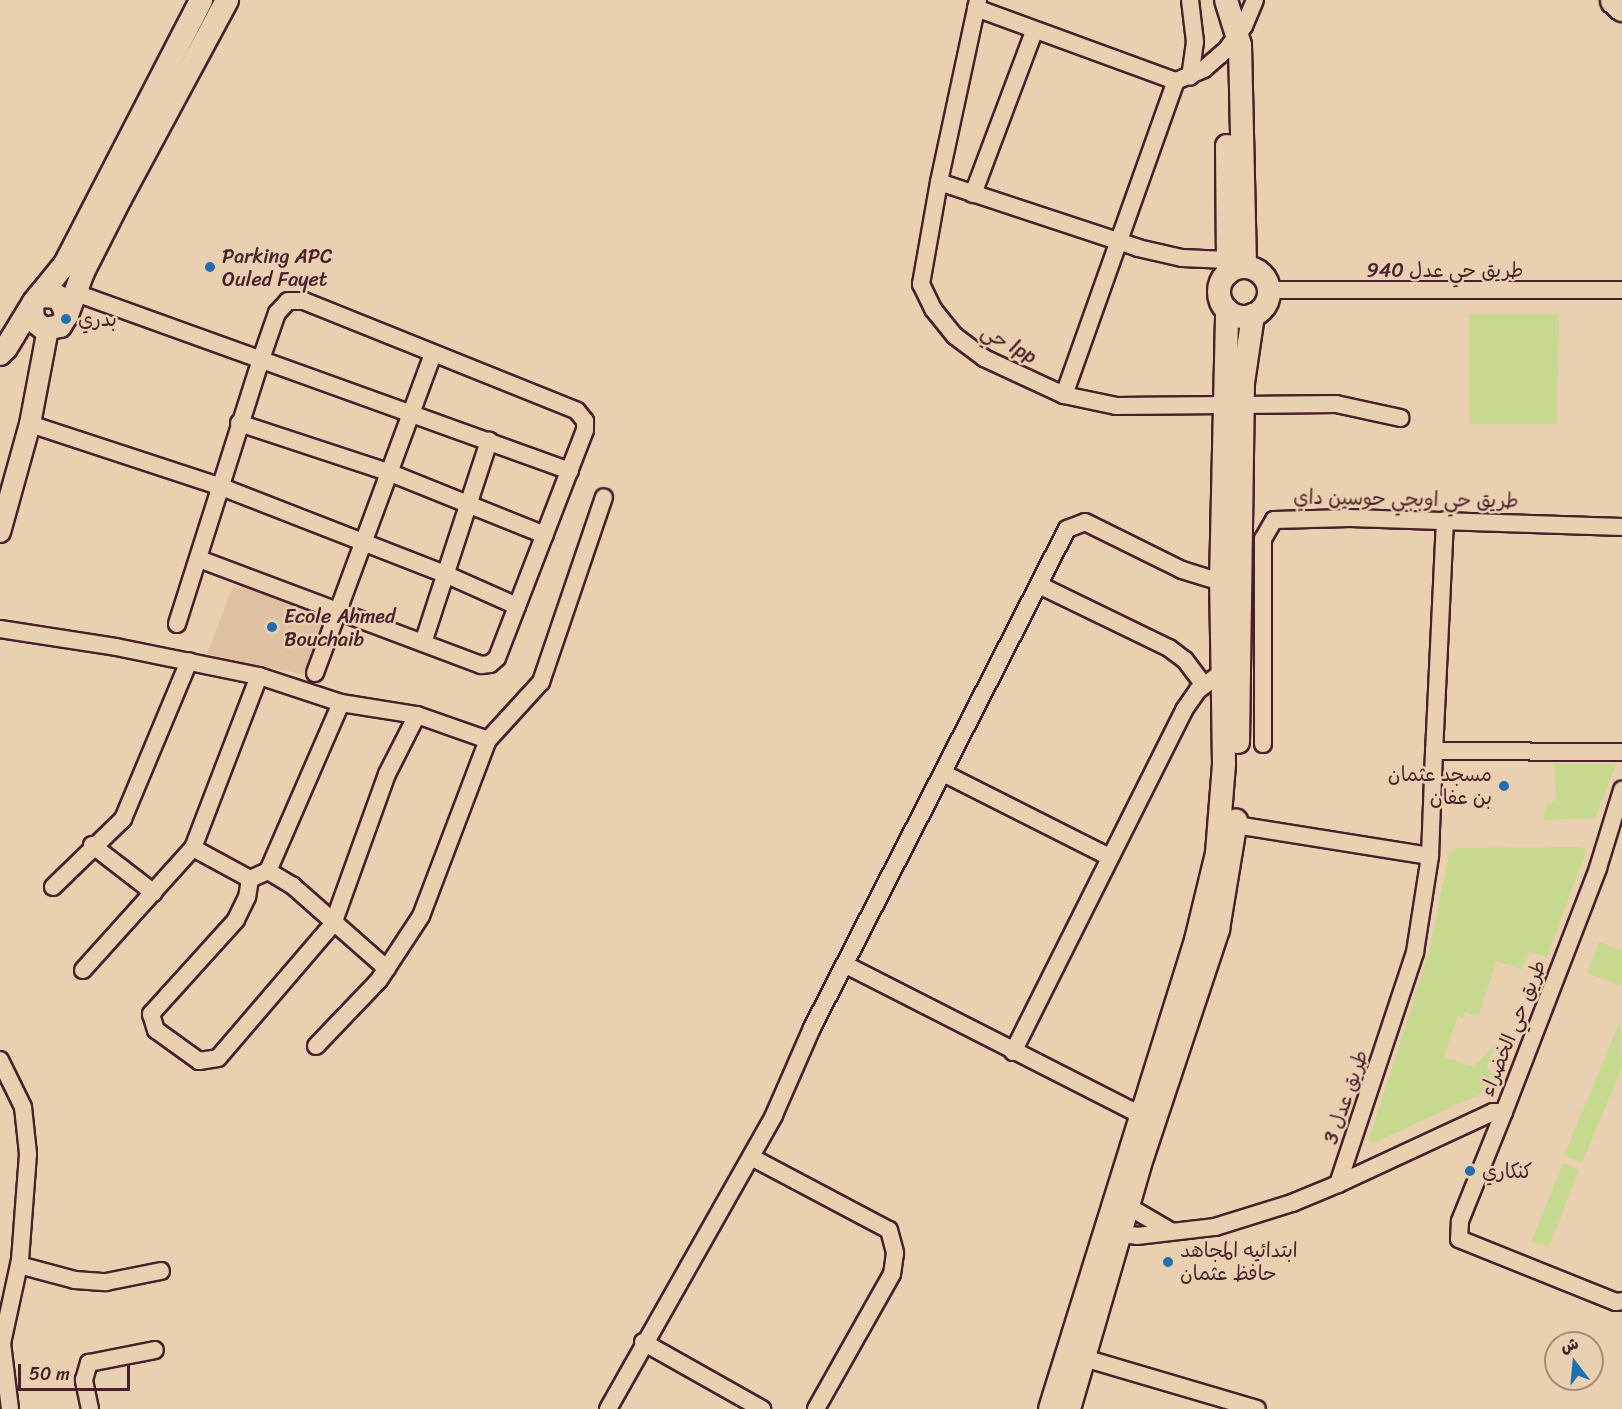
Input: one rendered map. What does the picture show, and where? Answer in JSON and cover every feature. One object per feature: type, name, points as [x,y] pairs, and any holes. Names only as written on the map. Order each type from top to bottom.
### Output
[{"type":"highway","points":[[1614,0],[1622,7]]},
{"type":"main road","points":[[3,351],[35,302],[65,264],[201,0]]},
{"type":"main road","points":[[3,351],[46,329],[60,326],[120,199],[227,0]]},
{"type":"main road","points":[[1121,1201],[1218,929],[1236,825],[1234,405],[1227,310],[1219,296],[1233,267],[1230,25]]},
{"type":"main road","points":[[1227,310],[1239,316],[1253,315],[1265,305],[1268,290],[1263,276],[1233,267]]},
{"type":"main road","points":[[35,302],[59,297],[67,315]]},
{"type":"main road","points":[[35,302],[33,320],[46,329]]},
{"type":"main road","points":[[1069,1409],[1084,1358],[1139,1114],[1211,882],[1223,794],[1212,679],[1234,405],[1253,315]]},
{"type":"main road","points":[[1050,1409],[1113,1234]]},
{"type":"street","points":[[1064,395],[1195,42],[1190,0]]},
{"type":"street","points":[[1183,79],[1255,0]]},
{"type":"street","name":"حي lpp","points":[[1183,79],[1034,32],[977,4],[939,182],[921,284],[933,309],[955,336],[984,358],[1064,395],[1116,406],[1336,404],[1401,418]]},
{"type":"street","points":[[973,194],[1034,32]]},
{"type":"street","points":[[939,182],[1120,242],[1182,258],[1233,267]]},
{"type":"street","name":"طريق حي عدل 940","points":[[1268,290],[1622,291]]},
{"type":"street","points":[[76,293],[570,471]]},
{"type":"street","points":[[177,624],[261,359],[280,308],[294,300],[580,413],[585,430],[497,658],[490,664],[481,665],[199,559]]},
{"type":"street","points":[[0,532],[30,424],[46,329]]},
{"type":"street","points":[[315,673],[433,354]]},
{"type":"street","points":[[239,423],[388,472],[545,535]]},
{"type":"street","points":[[30,424],[219,486],[446,574],[517,606]]},
{"type":"street","points":[[423,643],[471,505],[489,441]]},
{"type":"street","points":[[316,1046],[359,1003],[387,969],[421,916],[488,740],[541,682],[604,497]]},
{"type":"street","name":"طريق حي اوبجي حوسين داي","points":[[1263,744],[1263,539],[1269,523],[1285,517],[1622,527]]},
{"type":"street","points":[[1445,520],[1434,752],[1622,752]]},
{"type":"street","points":[[608,1409],[643,1342],[751,1157],[1067,529],[1080,522],[1191,574],[1221,582]]},
{"type":"street","points":[[1013,1053],[1184,710],[1212,679],[1168,648],[1039,585]]},
{"type":"street","points":[[0,629],[189,661],[259,676],[341,704],[417,715],[488,740]]},
{"type":"street","points":[[52,887],[92,845],[123,819],[189,661]]},
{"type":"street","points":[[83,970],[193,848],[259,676]]},
{"type":"street","points":[[249,879],[268,871],[341,704]]},
{"type":"street","points":[[249,879],[247,897],[236,920],[151,1014],[156,1030],[199,1061],[218,1058],[333,924],[387,774],[417,715]]},
{"type":"street","name":"طريق عدل 3","points":[[1338,1184],[1416,952],[1430,856],[1434,752]]},
{"type":"street","points":[[943,773],[1109,857]]},
{"type":"street","name":"طريق حي الخضراء","points":[[1338,1184],[1493,1112],[1504,1112],[1598,868],[1622,790]]},
{"type":"street","points":[[1236,825],[1430,856]]},
{"type":"street","points":[[92,845],[154,893]]},
{"type":"street","points":[[193,848],[249,879]]},
{"type":"street","points":[[268,871],[293,886],[333,924],[387,969]]},
{"type":"street","points":[[846,965],[1013,1053],[1139,1114]]},
{"type":"street","points":[[0,1060],[16,1087],[27,1129],[19,1265],[2,1343],[10,1409]]},
{"type":"street","points":[[1504,1112],[1460,1221],[1459,1239],[1622,1301]]},
{"type":"street","points":[[751,1157],[889,1230],[896,1253],[892,1274],[816,1409]]},
{"type":"street","points":[[1113,1234],[1172,1232],[1236,1221],[1338,1184]]},
{"type":"street","points":[[1121,1201],[1172,1232]]},
{"type":"street","points":[[19,1265],[75,1280],[106,1282],[161,1271]]},
{"type":"street","points":[[643,1342],[762,1409]]},
{"type":"street","points":[[90,1409],[84,1380],[89,1363],[155,1350]]},
{"type":"street","points":[[1084,1358],[1257,1409]]},
{"type":"shaded area","name":"Ecole Ahmed Bouchaib","points":[[244,576],[329,605],[324,617],[329,620],[310,676],[207,654],[233,587],[239,589]]},
{"type":"green space","points":[[1469,314],[1559,314],[1557,424],[1470,424]]},
{"type":"green space","points":[[1554,763],[1616,764],[1595,818],[1544,820],[1546,806],[1556,800]]},
{"type":"green space","points":[[1581,847],[1586,851],[1547,957],[1529,952],[1522,969],[1496,961],[1478,1017],[1465,1012],[1463,1018],[1458,1016],[1444,1057],[1474,1067],[1495,1043],[1487,1069],[1494,1074],[1480,1094],[1371,1144],[1369,1139],[1429,952],[1450,852],[1458,848]]},
{"type":"green space","points":[[1599,942],[1622,950],[1622,986],[1587,973]]},
{"type":"green space","points":[[1620,1022],[1622,1067],[1582,1163],[1564,1155]]},
{"type":"green space","points":[[1563,1163],[1579,1170],[1549,1247],[1532,1241]]},
{"type":"place","name":"Parking APC Ouled Fayet","points":[[210,267]]},
{"type":"place","name":"بدري","points":[[66,319]]},
{"type":"place","name":"Ecole Ahmed Bouchaib","points":[[272,627]]},
{"type":"place","name":"مسجد عثمان بن عفان","points":[[1504,786]]},
{"type":"place","name":"كنكاري","points":[[1470,1171]]},
{"type":"place","name":"ابتدائيه المجاهد حافظ عثمان","points":[[1168,1262]]}]
